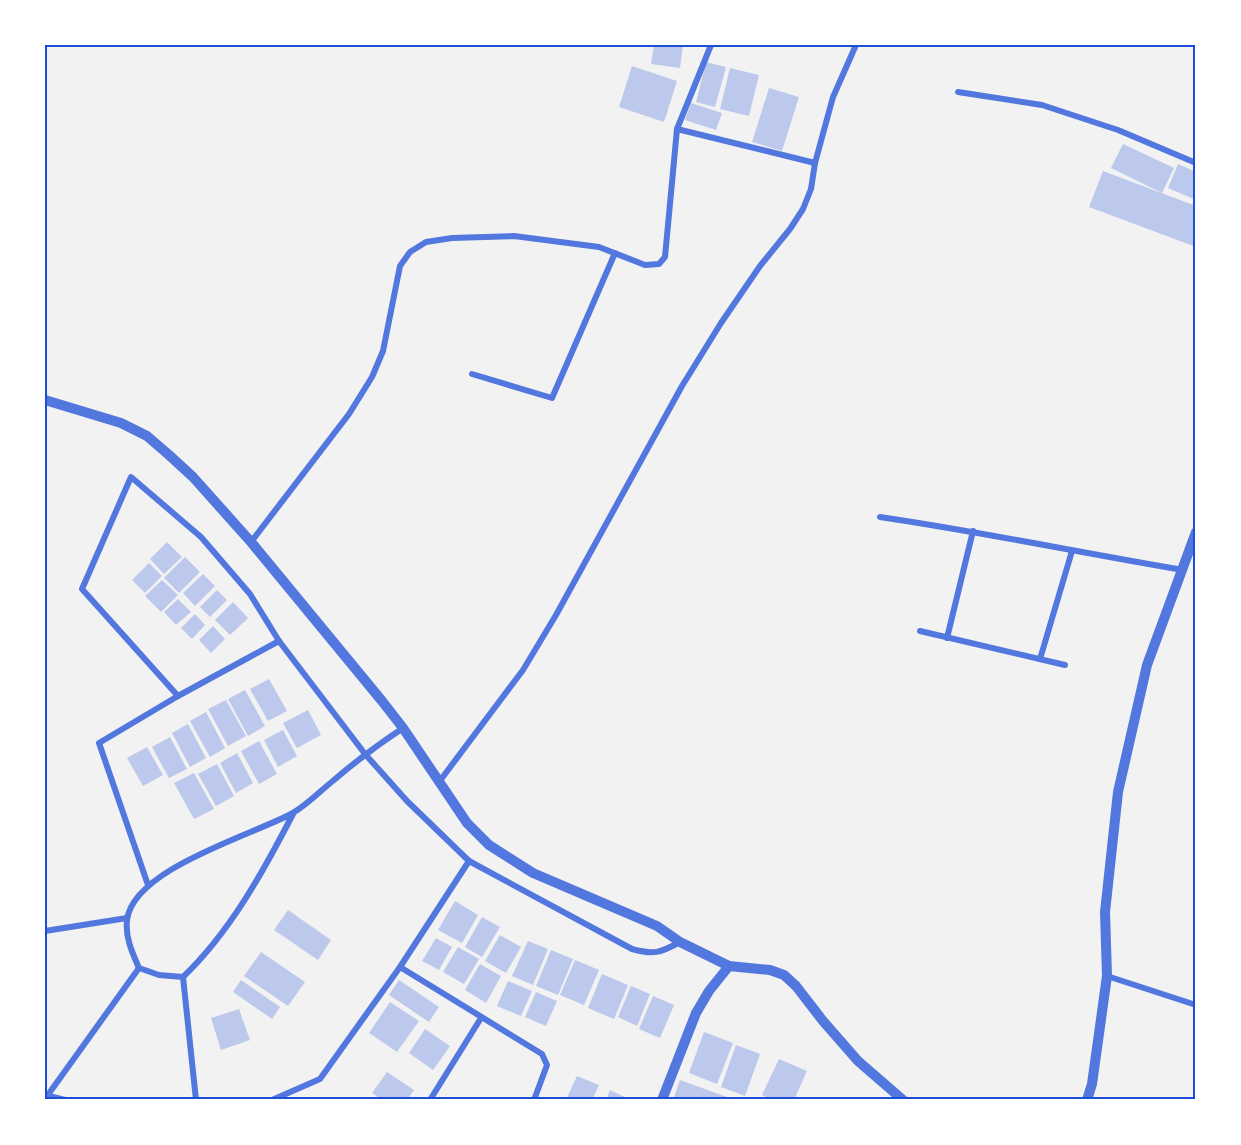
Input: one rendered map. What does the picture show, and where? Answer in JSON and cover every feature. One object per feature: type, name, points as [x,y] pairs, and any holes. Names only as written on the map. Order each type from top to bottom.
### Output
[{"type":"street","points":[[251,542],[349,414],[372,376],[383,351],[400,266],[410,252],[426,242],[452,238],[514,236],[599,247],[650,266],[658,264],[665,257],[677,129],[711,45]]},
{"type":"street","points":[[438,782],[523,669],[556,615],[682,386],[721,323],[803,209],[811,189],[815,163],[833,97],[856,45]]},
{"type":"street","points":[[958,92],[1042,105],[1118,130],[1196,163]]},
{"type":"street","points":[[677,129],[815,163]]},
{"type":"street","points":[[472,374],[552,398],[615,253]]},
{"type":"street","points":[[45,400],[121,423],[147,436],[193,477],[251,542],[403,728],[467,823],[489,845],[533,873],[657,926],[680,942],[729,966],[770,970],[784,975],[796,986],[858,1061],[903,1100]]},
{"type":"street","points":[[178,696],[82,589],[131,477],[201,537],[250,594],[279,640],[365,754],[407,801],[469,861],[632,949],[646,953],[660,953],[680,942]]},
{"type":"street","points":[[880,517],[973,531],[1183,570]]},
{"type":"street","points":[[947,638],[973,531]]},
{"type":"street","points":[[1087,1100],[1092,1084],[1107,976],[1105,912],[1118,792],[1147,665],[1196,532]]},
{"type":"street","points":[[1040,659],[1072,551]]},
{"type":"street","points":[[920,630],[1065,665]]},
{"type":"street","points":[[148,885],[99,743],[279,640]]},
{"type":"street","points":[[293,814],[269,861],[229,924],[202,959],[183,977],[159,975],[139,968],[128,942],[127,918],[135,900],[148,885],[202,853],[293,814],[365,754],[403,728]]},
{"type":"street","points":[[272,1100],[320,1079],[400,967],[469,861]]},
{"type":"street","points":[[45,931],[127,918]]},
{"type":"street","points":[[662,1100],[696,1013],[709,991],[729,966]]},
{"type":"street","points":[[400,967],[542,1054],[547,1065],[534,1100]]},
{"type":"street","points":[[65,1100],[46,1097],[139,968]]},
{"type":"street","points":[[1107,976],[1196,1005]]},
{"type":"street","points":[[183,977],[196,1100]]},
{"type":"street","points":[[430,1100],[481,1018]]},
{"type":"building","points":[[654,45],[683,45],[680,68],[651,64]]},
{"type":"building","points":[[706,62],[726,67],[715,107],[696,102]]},
{"type":"building","points":[[632,66],[677,81],[664,122],[619,107]]},
{"type":"building","points":[[730,68],[759,75],[749,116],[720,109]]},
{"type":"building","points":[[769,88],[799,97],[782,151],[752,142]]},
{"type":"building","points":[[691,103],[722,113],[716,130],[685,120]]},
{"type":"building","points":[[1123,144],[1174,168],[1162,193],[1111,168]]},
{"type":"building","points":[[1178,164],[1196,172],[1196,200],[1168,188]]},
{"type":"building","points":[[1103,171],[1196,206],[1196,247],[1089,207]]},
{"type":"building","points":[[167,542],[182,557],[164,574],[150,559]]},
{"type":"building","points":[[185,557],[200,572],[179,593],[164,578]]},
{"type":"building","points":[[149,563],[162,576],[145,593],[132,580]]},
{"type":"building","points":[[203,574],[215,586],[195,606],[183,593]]},
{"type":"building","points":[[162,580],[178,595],[161,612],[145,596]]},
{"type":"building","points":[[217,590],[227,600],[210,617],[200,607]]},
{"type":"building","points":[[178,599],[191,612],[176,625],[164,612]]},
{"type":"building","points":[[233,602],[248,618],[230,635],[215,620]]},
{"type":"building","points":[[195,614],[205,625],[192,639],[181,628]]},
{"type":"building","points":[[213,626],[225,639],[211,653],[199,640]]},
{"type":"building","points":[[269,679],[287,711],[268,721],[250,689]]},
{"type":"building","points":[[245,690],[265,726],[248,736],[228,699]]},
{"type":"building","points":[[226,700],[246,736],[228,746],[208,709]]},
{"type":"building","points":[[308,710],[321,735],[297,748],[283,723]]},
{"type":"building","points":[[206,712],[225,748],[210,757],[190,721]]},
{"type":"building","points":[[188,724],[206,758],[190,767],[172,733]]},
{"type":"building","points":[[283,730],[297,756],[278,767],[264,740]]},
{"type":"building","points":[[170,737],[187,769],[169,778],[152,747]]},
{"type":"building","points":[[259,741],[277,774],[259,784],[241,751]]},
{"type":"building","points":[[147,747],[163,775],[143,786],[127,758]]},
{"type":"building","points":[[237,753],[253,783],[236,793],[220,763]]},
{"type":"building","points":[[217,764],[234,796],[216,806],[198,774]]},
{"type":"building","points":[[194,773],[214,809],[194,819],[174,783]]},
{"type":"building","points":[[455,901],[478,915],[462,943],[438,930]]},
{"type":"building","points":[[288,910],[331,940],[318,960],[274,930]]},
{"type":"building","points":[[482,917],[500,927],[482,957],[465,947]]},
{"type":"building","points":[[500,935],[521,947],[506,973],[485,961]]},
{"type":"building","points":[[436,938],[452,947],[439,970],[422,961]]},
{"type":"building","points":[[528,941],[548,949],[533,985],[512,976]]},
{"type":"building","points":[[458,947],[479,959],[464,984],[443,972]]},
{"type":"building","points":[[551,950],[573,959],[558,995],[536,986]]},
{"type":"building","points":[[261,952],[305,982],[288,1006],[244,976]]},
{"type":"building","points":[[575,960],[599,970],[584,1005],[560,995]]},
{"type":"building","points":[[480,964],[501,976],[486,1003],[465,990]]},
{"type":"building","points":[[602,974],[628,985],[614,1019],[588,1008]]},
{"type":"building","points":[[241,980],[280,1007],[272,1019],[233,992]]},
{"type":"building","points":[[399,980],[439,1007],[429,1022],[389,995]]},
{"type":"building","points":[[508,981],[532,991],[521,1016],[497,1006]]},
{"type":"building","points":[[631,986],[650,994],[637,1026],[618,1017]]},
{"type":"building","points":[[536,992],[557,1001],[546,1026],[525,1017]]},
{"type":"building","points":[[653,996],[674,1005],[660,1038],[639,1029]]},
{"type":"building","points":[[390,1002],[419,1021],[397,1052],[369,1033]]},
{"type":"building","points":[[239,1009],[250,1040],[221,1050],[211,1018]]},
{"type":"building","points":[[425,1029],[450,1046],[433,1070],[409,1053]]},
{"type":"building","points":[[704,1032],[733,1043],[717,1084],[689,1073]]},
{"type":"building","points":[[736,1045],[760,1054],[745,1096],[721,1087]]},
{"type":"building","points":[[779,1059],[807,1071],[794,1100],[772,1100],[762,1095]]},
{"type":"building","points":[[387,1072],[414,1090],[407,1100],[382,1100],[372,1093]]},
{"type":"building","points":[[577,1076],[599,1085],[592,1100],[566,1100]]},
{"type":"building","points":[[680,1080],[727,1097],[726,1100],[673,1100]]},
{"type":"building","points":[[610,1090],[631,1100],[606,1100]]}]
